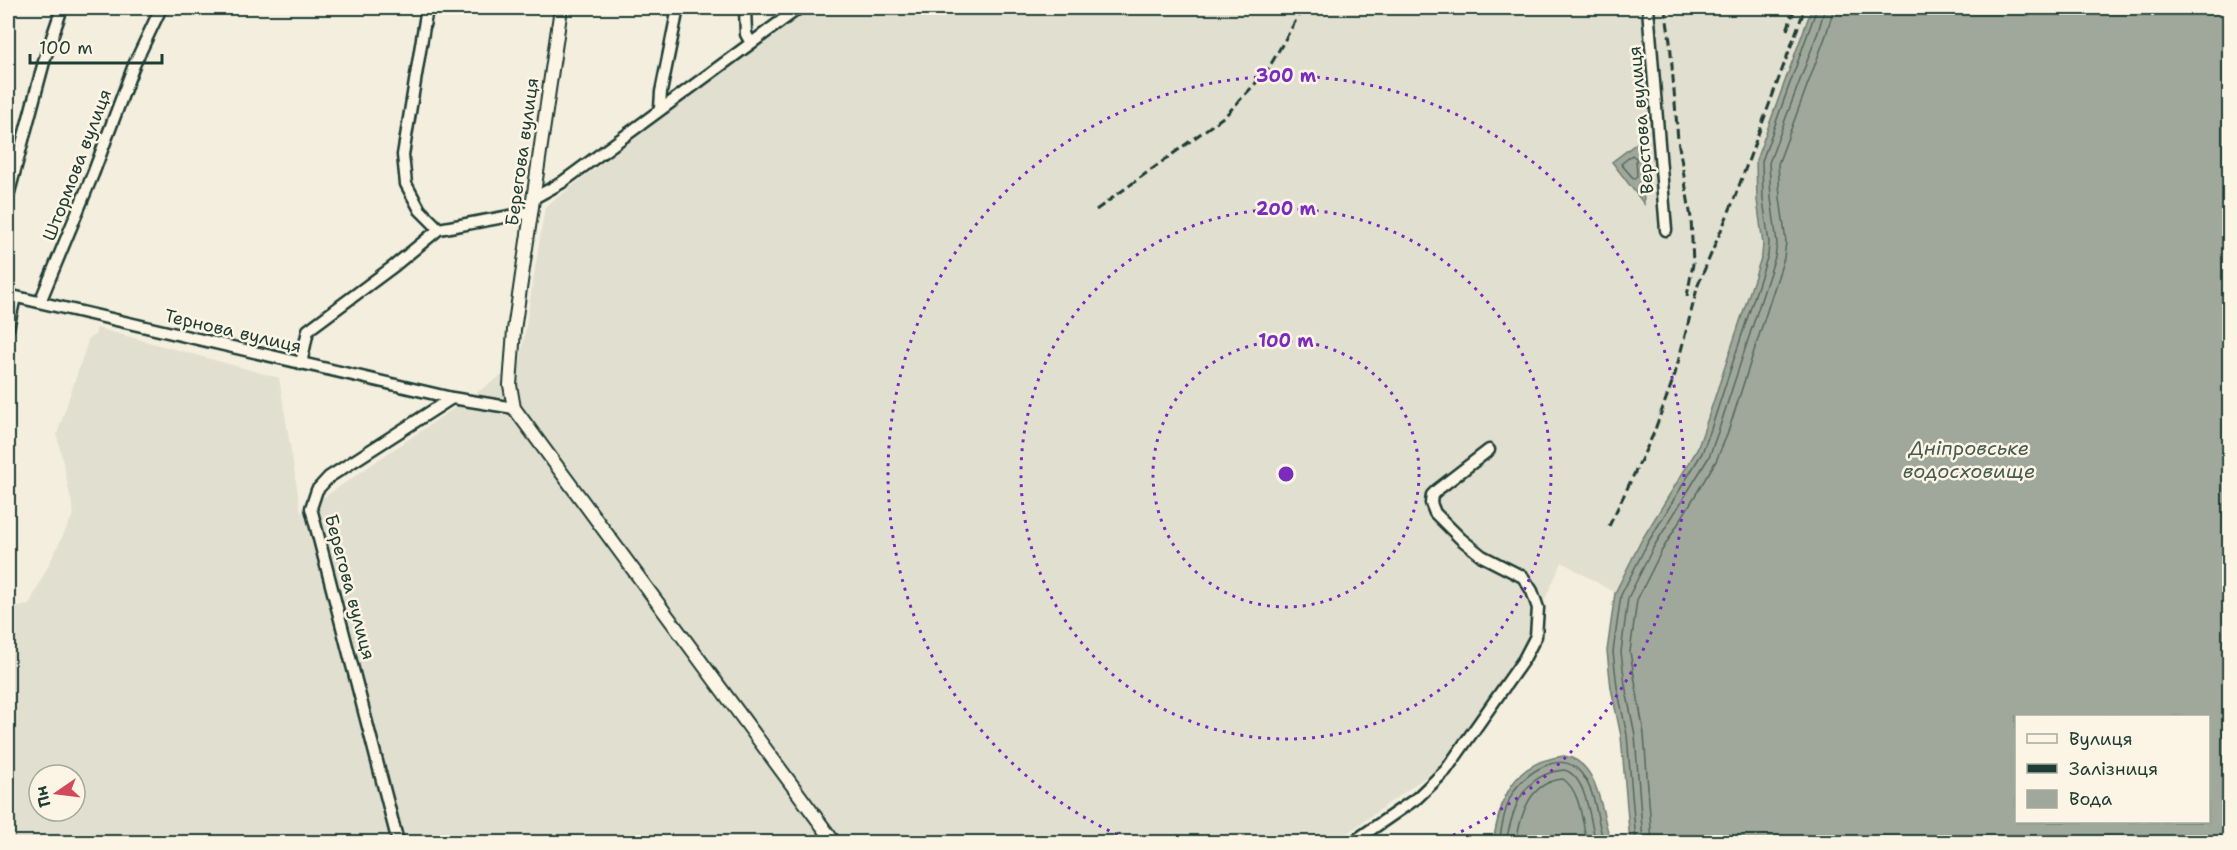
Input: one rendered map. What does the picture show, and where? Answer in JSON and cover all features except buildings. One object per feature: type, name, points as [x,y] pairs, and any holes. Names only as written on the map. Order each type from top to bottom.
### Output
[{"type":"street","points":[[8,196],[45,58],[62,8]]},
{"type":"street","name":"Штормова вулиця","points":[[40,302],[93,174],[134,65],[161,8]]},
{"type":"street","points":[[427,8],[404,155],[406,184],[420,210],[439,229]]},
{"type":"street","name":"Берегова вулиця","points":[[561,8],[511,362],[510,385],[514,408],[834,843]]},
{"type":"street","points":[[660,108],[661,92],[678,8]]},
{"type":"street","points":[[745,8],[746,34],[751,43]]},
{"type":"street","points":[[534,198],[561,183],[799,8]]},
{"type":"street","name":"Верстова вулиця","points":[[1648,8],[1666,230]]},
{"type":"street","points":[[301,364],[308,330],[394,266],[439,229],[532,213]]},
{"type":"street","points":[[8,328],[11,296]]},
{"type":"street","name":"Тернова вулиця","points":[[11,296],[452,398]]},
{"type":"street","points":[[452,398],[514,408]]},
{"type":"street","name":"Берегова вулиця","points":[[398,843],[311,508],[317,490],[329,477],[452,398]]},
{"type":"street","points":[[1353,843],[1417,798],[1446,771],[1524,659],[1536,636],[1538,608],[1532,591],[1523,577],[1475,550],[1435,513],[1431,503],[1432,495],[1437,490],[1489,450]]},
{"type":"shaded area","points":[[791,8],[1812,8],[1756,160],[1762,255],[1697,450],[1641,541],[1615,593],[1562,562],[1513,668],[1442,765],[1335,842],[8,842],[8,609],[29,605],[74,513],[57,435],[89,338],[95,335],[97,328],[279,378],[301,513],[520,363],[545,207],[775,31]]},
{"type":"water","name":"Дніпровське водосховище","points":[[1812,8],[2229,8],[2229,842],[1630,842],[1621,736],[1611,688],[1607,651],[1615,593],[1641,541],[1697,450],[1762,255],[1763,244],[1757,200],[1756,160]]},
{"type":"water","points":[[1641,140],[1644,204],[1612,162]]},
{"type":"water","points":[[1564,756],[1576,760],[1592,778],[1611,842],[1493,842],[1505,797],[1521,774],[1546,760]]},
{"type":"railway","points":[[1096,210],[1226,115],[1267,71],[1303,8]]},
{"type":"railway","points":[[1665,8],[1678,140],[1691,218],[1693,264],[1687,296]]},
{"type":"railway","points":[[1787,30],[1795,8]]},
{"type":"railway","points":[[1609,526],[1653,435],[1675,374],[1698,285],[1733,202],[1805,8]]}]
